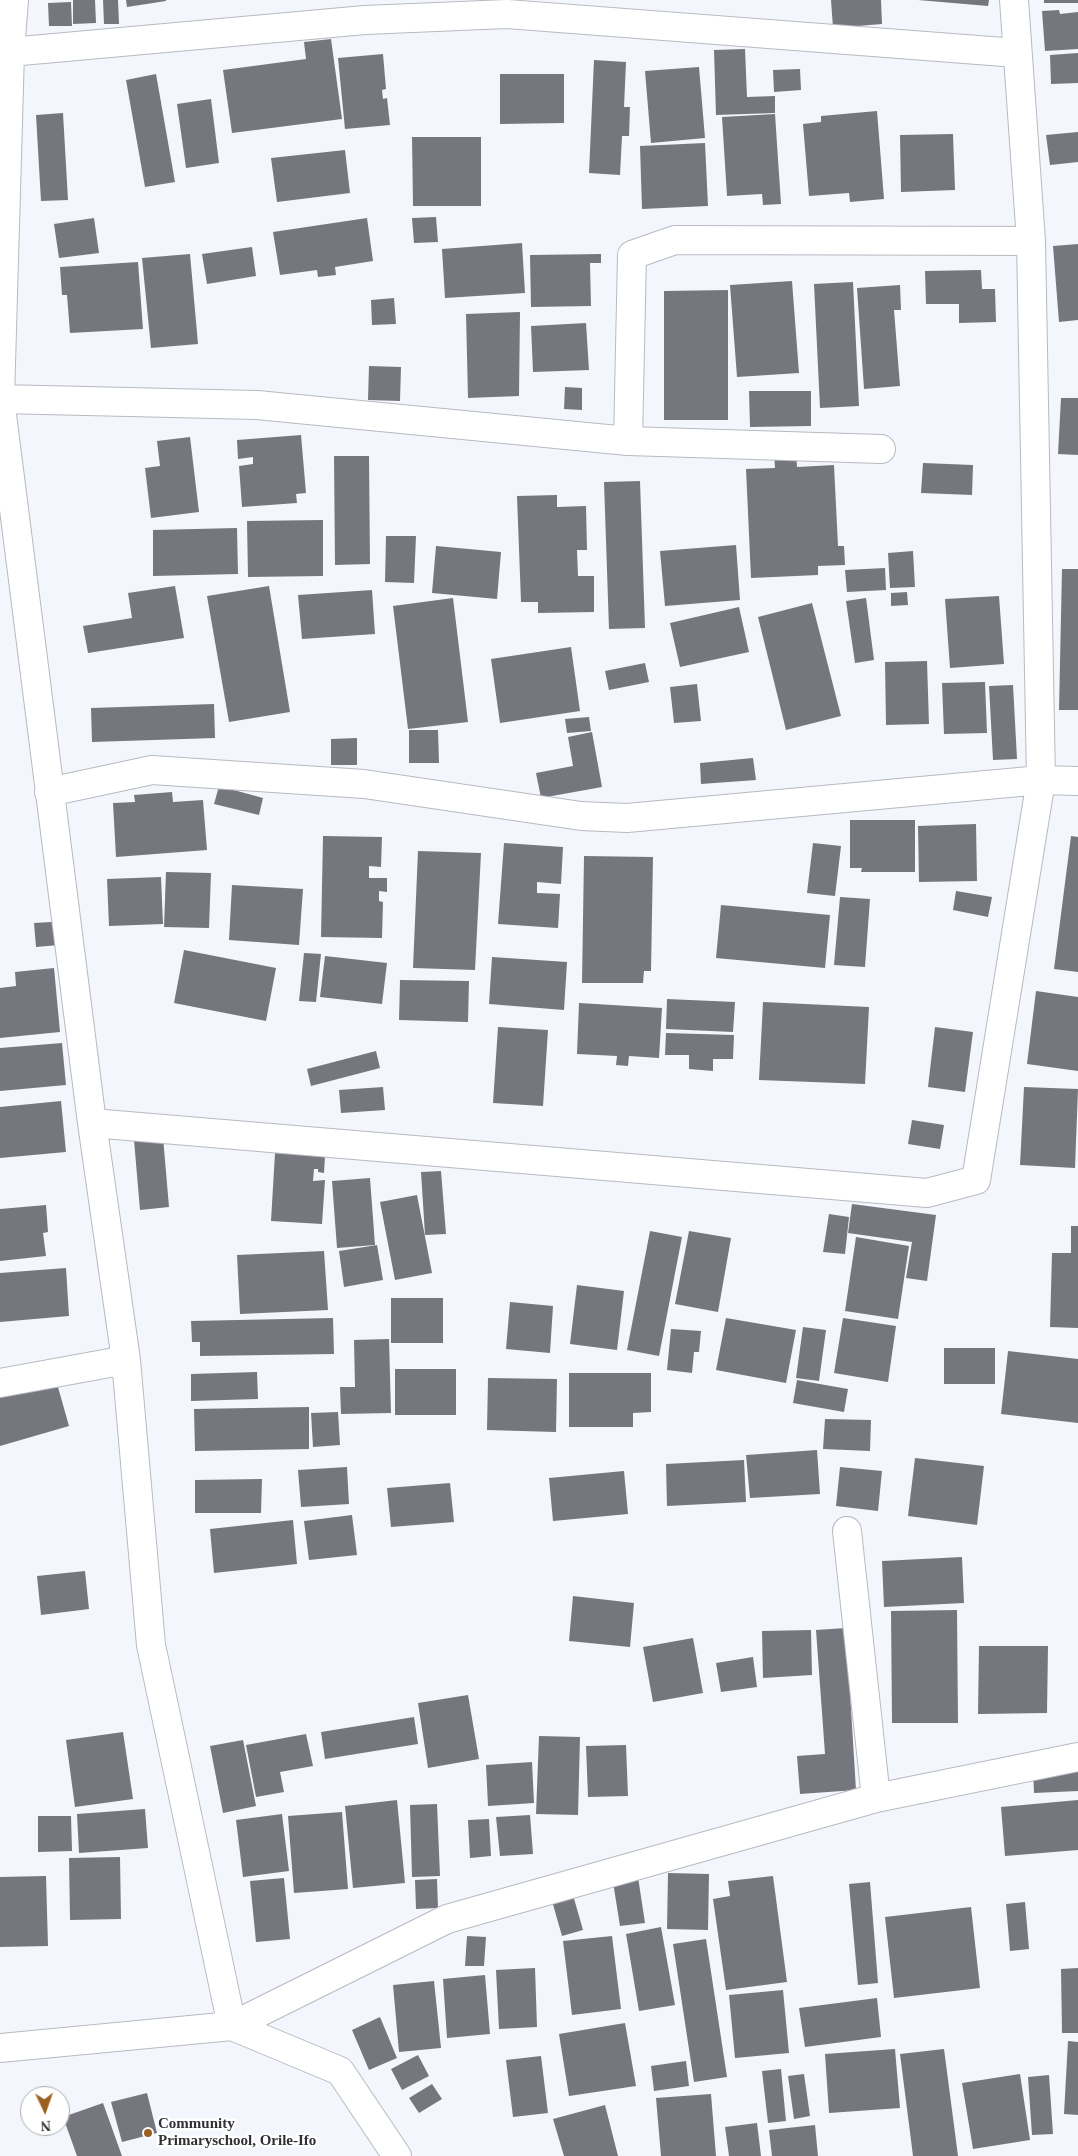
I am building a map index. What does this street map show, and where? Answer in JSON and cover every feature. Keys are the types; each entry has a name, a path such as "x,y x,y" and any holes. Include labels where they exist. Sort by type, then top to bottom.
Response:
{"street":[{"path":"14,0 4,200 0,399 92,1123 126,1360 151,1645 232,2026"},
{"path":"92,1123 927,1193 976,1180 1040,780 1031,241 1014,0"},
{"path":"10,52 507,7 1017,53"},
{"path":"628,441 632,256 674,240 1031,241"},
{"path":"0,399 257,405 628,441 881,449"},
{"path":"49,792 152,770 364,784 580,816 627,818 1040,780 1078,781"},
{"path":"0,1383 126,1360"},
{"path":"847,1531 876,1798"},
{"path":"0,2048 232,2026 447,1919 876,1798 1078,1757"},
{"path":"232,2026 340,2071 397,2156"}],"building":[{"path":"73,0 95,0 96,23 73,24"},
{"path":"103,0 118,0 119,24 104,24"},
{"path":"126,0 166,0 166,1 127,7"},
{"path":"831,0 881,0 882,24 833,28"},
{"path":"918,0 989,0 988,6"},
{"path":"1044,0 1078,0 1078,3 1044,3"},
{"path":"71,2 72,26 49,26 48,3"},
{"path":"1059,10 1060,14 1078,12 1078,49 1045,51 1042,11"},
{"path":"331,39 342,119 232,133 223,70 306,59 304,42"},
{"path":"745,49 747,97 775,96 775,113 716,115 714,50"},
{"path":"1078,53 1078,83 1051,84 1050,55"},
{"path":"383,54 386,89 382,90 383,99 387,98 390,125 345,129 338,58"},
{"path":"594,60 626,62 624,107 630,107 629,136 622,136 620,175 589,173"},
{"path":"699,67 705,138 651,143 645,71"},
{"path":"800,69 801,90 774,92 773,70"},
{"path":"156,74 175,182 145,187 126,80"},
{"path":"500,74 564,74 564,123 500,124"},
{"path":"211,99 219,163 186,168 177,104"},
{"path":"877,111 884,199 850,202 849,193 809,196 803,124 821,122 821,116"},
{"path":"63,113 68,200 41,201 36,115"},
{"path":"775,114 781,204 763,205 762,194 727,196 722,117"},
{"path":"1078,132 1078,162 1050,165 1046,135"},
{"path":"953,134 955,190 901,192 900,135"},
{"path":"412,137 481,137 481,206 413,206"},
{"path":"705,143 708,206 642,209 640,146"},
{"path":"345,150 350,193 277,202 271,158"},
{"path":"436,217 438,242 414,243 412,218"},
{"path":"94,218 99,253 59,258 54,224"},
{"path":"367,218 373,261 335,267 336,275 318,277 317,270 280,275 273,232"},
{"path":"522,243 525,293 445,298 442,249"},
{"path":"1078,244 1078,320 1059,322 1053,246"},
{"path":"252,247 256,276 207,284 202,254"},
{"path":"190,254 198,344 151,348 142,258"},
{"path":"601,254 601,263 590,263 591,306 531,307 530,255"},
{"path":"138,262 143,329 70,333 67,295 62,295 60,267"},
{"path":"981,270 982,289 995,289 996,322 959,323 959,304 926,304 925,271"},
{"path":"792,281 799,373 737,377 730,285"},
{"path":"853,282 859,406 820,408 814,284"},
{"path":"900,285 901,310 894,310 900,386 864,389 857,288"},
{"path":"728,290 728,420 664,420 664,291"},
{"path":"394,298 396,324 372,325 371,300"},
{"path":"520,312 519,396 468,398 466,314"},
{"path":"586,323 589,370 533,372 531,326"},
{"path":"369,366 401,367 400,401 368,400"},
{"path":"565,387 582,388 582,410 564,409"},
{"path":"749,391 811,391 811,426 750,427"},
{"path":"1061,398 1078,398 1078,455 1058,454"},
{"path":"301,435 306,493 296,494 297,503 242,507 239,466 253,464 253,457 238,459 237,440"},
{"path":"190,437 199,512 151,518 145,468 160,466 157,441"},
{"path":"796,451 797,467 834,465 838,546 844,546 845,565 818,566 818,575 751,578 746,469 775,468 774,452"},
{"path":"334,456 369,456 370,564 335,565"},
{"path":"923,463 973,465 972,495 921,493"},
{"path":"640,481 645,628 609,629 604,482"},
{"path":"557,495 557,507 586,506 587,550 577,550 578,576 594,576 594,612 538,613 538,602 521,602 517,496"},
{"path":"323,520 323,576 248,577 247,521"},
{"path":"237,528 238,574 153,576 153,530"},
{"path":"386,536 416,536 414,583 385,582"},
{"path":"736,545 740,600 665,606 660,551"},
{"path":"436,546 501,552 497,599 432,593"},
{"path":"913,551 915,587 890,588 888,553"},
{"path":"885,568 886,590 847,592 845,570"},
{"path":"1062,569 1078,569 1078,710 1059,710"},
{"path":"175,586 184,638 88,653 83,626 132,618 128,593"},
{"path":"269,586 290,712 229,722 207,596"},
{"path":"372,590 375,634 302,639 298,595"},
{"path":"907,592 908,605 891,606 891,593"},
{"path":"999,596 1004,664 950,668 945,599"},
{"path":"453,598 468,722 408,729 393,606"},
{"path":"866,598 874,660 855,663 846,601"},
{"path":"812,603 841,716 786,730 758,617"},
{"path":"739,607 749,652 680,667 670,623"},
{"path":"571,647 580,711 500,723 491,659"},
{"path":"927,661 929,724 886,725 885,662"},
{"path":"645,663 649,682 609,690 605,671"},
{"path":"985,682 987,733 944,734 942,683"},
{"path":"697,684 701,721 674,723 670,687"},
{"path":"1013,685 1017,759 993,760 989,686"},
{"path":"214,704 215,738 92,742 91,708"},
{"path":"589,717 591,731 567,733 565,719"},
{"path":"409,730 438,730 439,763 409,763"},
{"path":"592,732 602,787 541,798 536,773 573,766 568,737"},
{"path":"357,738 357,765 331,765 331,739"},
{"path":"753,758 756,780 701,784 700,763"},
{"path":"219,786 263,798 259,815 214,804"},
{"path":"172,792 173,802 203,800 207,850 116,857 113,803 135,802 134,795"},
{"path":"850,820 915,820 915,872 861,872 862,868 850,868"},
{"path":"976,824 977,881 919,882 918,826"},
{"path":"323,836 382,837 381,867 369,866 369,878 387,878 387,892 379,891 379,901 383,902 382,938 321,937"},
{"path":"1071,836 1078,837 1078,972 1054,969"},
{"path":"504,843 563,847 561,884 537,882 537,893 560,894 558,928 498,924"},
{"path":"813,843 841,846 835,896 807,893"},
{"path":"418,851 481,853 475,970 413,968"},
{"path":"584,856 653,857 651,971 644,971 643,983 582,983"},
{"path":"166,872 211,873 209,928 164,927"},
{"path":"161,877 163,924 109,926 107,879"},
{"path":"232,885 303,889 299,945 229,940"},
{"path":"956,891 992,897 988,917 953,910"},
{"path":"840,897 870,899 865,967 834,965"},
{"path":"721,905 830,915 825,968 716,958"},
{"path":"68,921 70,944 36,947 34,923"},
{"path":"184,950 276,968 266,1021 174,1003"},
{"path":"304,953 321,954 316,1002 299,1001"},
{"path":"325,956 387,963 382,1004 320,997"},
{"path":"492,957 567,962 564,1010 489,1004"},
{"path":"54,968 60,1032 0,1038 0,988 16,986 15,972"},
{"path":"400,980 469,981 468,1022 399,1020"},
{"path":"1036,991 1078,997 1078,1071 1027,1064"},
{"path":"667,999 735,1002 733,1032 666,1029"},
{"path":"763,1002 869,1007 865,1084 759,1080"},
{"path":"579,1003 662,1008 659,1058 629,1056 628,1066 616,1065 617,1056 577,1054"},
{"path":"498,1027 548,1030 543,1106 493,1103"},
{"path":"935,1027 973,1032 965,1092 928,1087"},
{"path":"666,1033 734,1035 733,1059 713,1059 713,1071 689,1069 689,1055 665,1055"},
{"path":"62,1043 66,1085 0,1091 0,1048"},
{"path":"376,1051 380,1068 311,1086 307,1069"},
{"path":"383,1087 385,1110 341,1113 339,1090"},
{"path":"1024,1087 1078,1089 1075,1168 1020,1165"},
{"path":"61,1101 66,1152 0,1158 0,1107"},
{"path":"912,1120 944,1125 940,1149 908,1144"},
{"path":"163,1137 169,1207 140,1210 134,1140"},
{"path":"275,1153 325,1156 324,1173 314,1169 313,1181 325,1180 322,1224 271,1221"},
{"path":"441,1171 446,1234 425,1235 421,1172"},
{"path":"370,1178 375,1245 337,1248 332,1181"},
{"path":"417,1195 432,1273 395,1280 380,1202"},
{"path":"852,1204 936,1215 927,1281 906,1278 912,1242 848,1233"},
{"path":"46,1205 48,1232 43,1233 46,1256 0,1261 0,1209"},
{"path":"829,1214 849,1217 845,1254 823,1252"},
{"path":"1071,1226 1078,1226 1078,1328 1050,1327 1052,1253 1071,1253"},
{"path":"650,1231 682,1237 659,1356 627,1350"},
{"path":"689,1231 731,1238 718,1312 675,1304"},
{"path":"856,1237 909,1246 898,1319 845,1311"},
{"path":"377,1245 383,1280 344,1287 339,1251"},
{"path":"324,1251 328,1310 240,1314 237,1255"},
{"path":"66,1268 69,1316 0,1322 0,1273"},
{"path":"577,1285 624,1291 617,1350 570,1344"},
{"path":"391,1298 443,1298 443,1343 391,1343"},
{"path":"510,1302 553,1306 550,1353 506,1349"},
{"path":"333,1318 334,1354 200,1356 200,1342 192,1342 191,1321"},
{"path":"726,1318 796,1330 786,1383 716,1370"},
{"path":"843,1318 896,1326 888,1382 834,1373"},
{"path":"803,1327 826,1330 819,1381 796,1378"},
{"path":"671,1329 701,1331 699,1352 694,1352 692,1373 667,1370"},
{"path":"389,1339 391,1413 341,1414 340,1387 355,1387 354,1340"},
{"path":"944,1348 995,1348 995,1384 944,1384"},
{"path":"1008,1351 1078,1359 1078,1423 1001,1414"},
{"path":"395,1369 456,1369 456,1415 395,1415"},
{"path":"257,1372 258,1399 191,1401 191,1374"},
{"path":"54,1373 69,1426 0,1446 0,1388"},
{"path":"569,1373 651,1373 651,1412 633,1413 633,1427 569,1427"},
{"path":"488,1378 557,1379 556,1432 487,1430"},
{"path":"797,1380 848,1389 844,1412 793,1403"},
{"path":"309,1407 309,1449 195,1451 194,1409"},
{"path":"338,1412 340,1445 313,1447 311,1413"},
{"path":"825,1419 871,1420 870,1451 823,1449"},
{"path":"817,1450 820,1494 750,1498 746,1455"},
{"path":"915,1458 984,1466 977,1525 908,1516"},
{"path":"744,1460 746,1502 667,1506 666,1464"},
{"path":"347,1467 349,1504 301,1507 298,1470"},
{"path":"840,1467 882,1471 878,1511 836,1506"},
{"path":"624,1471 628,1514 553,1521 549,1478"},
{"path":"262,1479 261,1513 195,1513 195,1480"},
{"path":"450,1483 454,1522 391,1527 387,1488"},
{"path":"352,1515 357,1555 309,1560 304,1521"},
{"path":"293,1520 297,1564 214,1573 210,1529"},
{"path":"962,1557 964,1603 884,1607 882,1561"},
{"path":"85,1571 89,1609 41,1615 37,1576"},
{"path":"573,1596 634,1603 630,1647 569,1641"},
{"path":"957,1610 958,1723 892,1723 891,1611"},
{"path":"846,1628 856,1790 800,1794 797,1756 825,1754 816,1630"},
{"path":"811,1630 812,1675 763,1678 762,1631"},
{"path":"693,1638 703,1693 653,1702 643,1647"},
{"path":"979,1646 1048,1646 1047,1713 978,1714"},
{"path":"753,1657 757,1687 721,1692 716,1663"},
{"path":"468,1695 479,1759 428,1768 418,1703"},
{"path":"414,1717 418,1744 325,1759 321,1732"},
{"path":"123,1732 133,1799 75,1807 66,1740"},
{"path":"306,1734 313,1766 280,1772 284,1792 256,1797 246,1745"},
{"path":"539,1736 580,1737 578,1815 536,1814"},
{"path":"243,1740 256,1806 223,1813 210,1746"},
{"path":"626,1745 628,1796 588,1797 586,1746"},
{"path":"532,1762 534,1803 488,1806 486,1765"},
{"path":"1078,1767 1078,1791 1034,1793 1033,1769"},
{"path":"397,1800 405,1883 353,1888 345,1806"},
{"path":"1078,1800 1078,1850 1005,1856 1001,1807"},
{"path":"437,1804 440,1876 412,1877 410,1805"},
{"path":"145,1809 148,1848 79,1853 77,1814"},
{"path":"342,1812 348,1889 294,1893 288,1816"},
{"path":"282,1814 289,1871 243,1877 236,1820"},
{"path":"530,1815 533,1854 500,1856 496,1817"},
{"path":"38,1816 71,1816 72,1851 38,1852"},
{"path":"489,1819 491,1856 470,1858 468,1820"},
{"path":"120,1857 121,1919 70,1920 69,1858"},
{"path":"668,1873 709,1874 708,1930 667,1929"},
{"path":"46,1876 48,1946 0,1947 0,1877"},
{"path":"773,1876 787,1982 726,1990 713,1899 730,1896 728,1881"},
{"path":"638,1877 645,1923 620,1926 613,1882"},
{"path":"284,1878 290,1939 256,1942 250,1881"},
{"path":"437,1879 438,1908 416,1909 415,1880"},
{"path":"870,1882 878,1983 858,1985 849,1884"},
{"path":"573,1895 583,1930 562,1936 552,1901"},
{"path":"1025,1902 1029,1949 1010,1951 1006,1904"},
{"path":"971,1907 980,1988 894,1998 885,1917"},
{"path":"661,1927 675,2005 639,2011 626,1934"},
{"path":"467,1936 486,1937 484,1966 465,1966"},
{"path":"612,1936 621,2009 572,2015 563,1941"},
{"path":"706,1939 727,2077 694,2082 673,1944"},
{"path":"535,1968 537,2027 499,2029 496,1970"},
{"path":"1078,1968 1078,2033 1062,2033 1061,1969"},
{"path":"485,1975 490,2034 447,2038 443,1979"},
{"path":"434,1981 441,2048 399,2052 393,1985"},
{"path":"783,1990 789,2053 735,2058 729,1995"},
{"path":"877,1998 881,2037 805,2047 799,2008"},
{"path":"380,2017 397,2058 369,2070 352,2030"},
{"path":"625,2023 636,2086 569,2096 559,2034"},
{"path":"1068,2041 1078,2042 1078,2115 1064,2114"},
{"path":"895,2049 900,2108 829,2113 825,2054"},
{"path":"944,2049 958,2156 913,2156 900,2054"},
{"path":"418,2055 429,2076 402,2090 391,2069"},
{"path":"541,2056 548,2113 513,2117 506,2060"},
{"path":"686,2061 689,2086 654,2091 651,2066"},
{"path":"781,2069 786,2121 768,2123 762,2071"},
{"path":"804,2074 810,2116 794,2119 788,2076"},
{"path":"1020,2074 1030,2140 973,2149 962,2083"},
{"path":"1049,2075 1053,2134 1032,2135 1028,2077"},
{"path":"432,2084 442,2099 419,2113 409,2098"},
{"path":"147,2093 157,2133 122,2142 111,2102"},
{"path":"711,2094 716,2156 661,2156 656,2098"},
{"path":"103,2103 122,2156 77,2156 70,2136 70,2115"},
{"path":"605,2105 618,2156 564,2156 553,2119"},
{"path":"757,2123 761,2156 729,2156 725,2127"},
{"path":"815,2125 818,2156 772,2156 769,2130"}],"place":[{"name":"Community Primaryschool, Orile-Ifo","path":"148,2133"}]}
